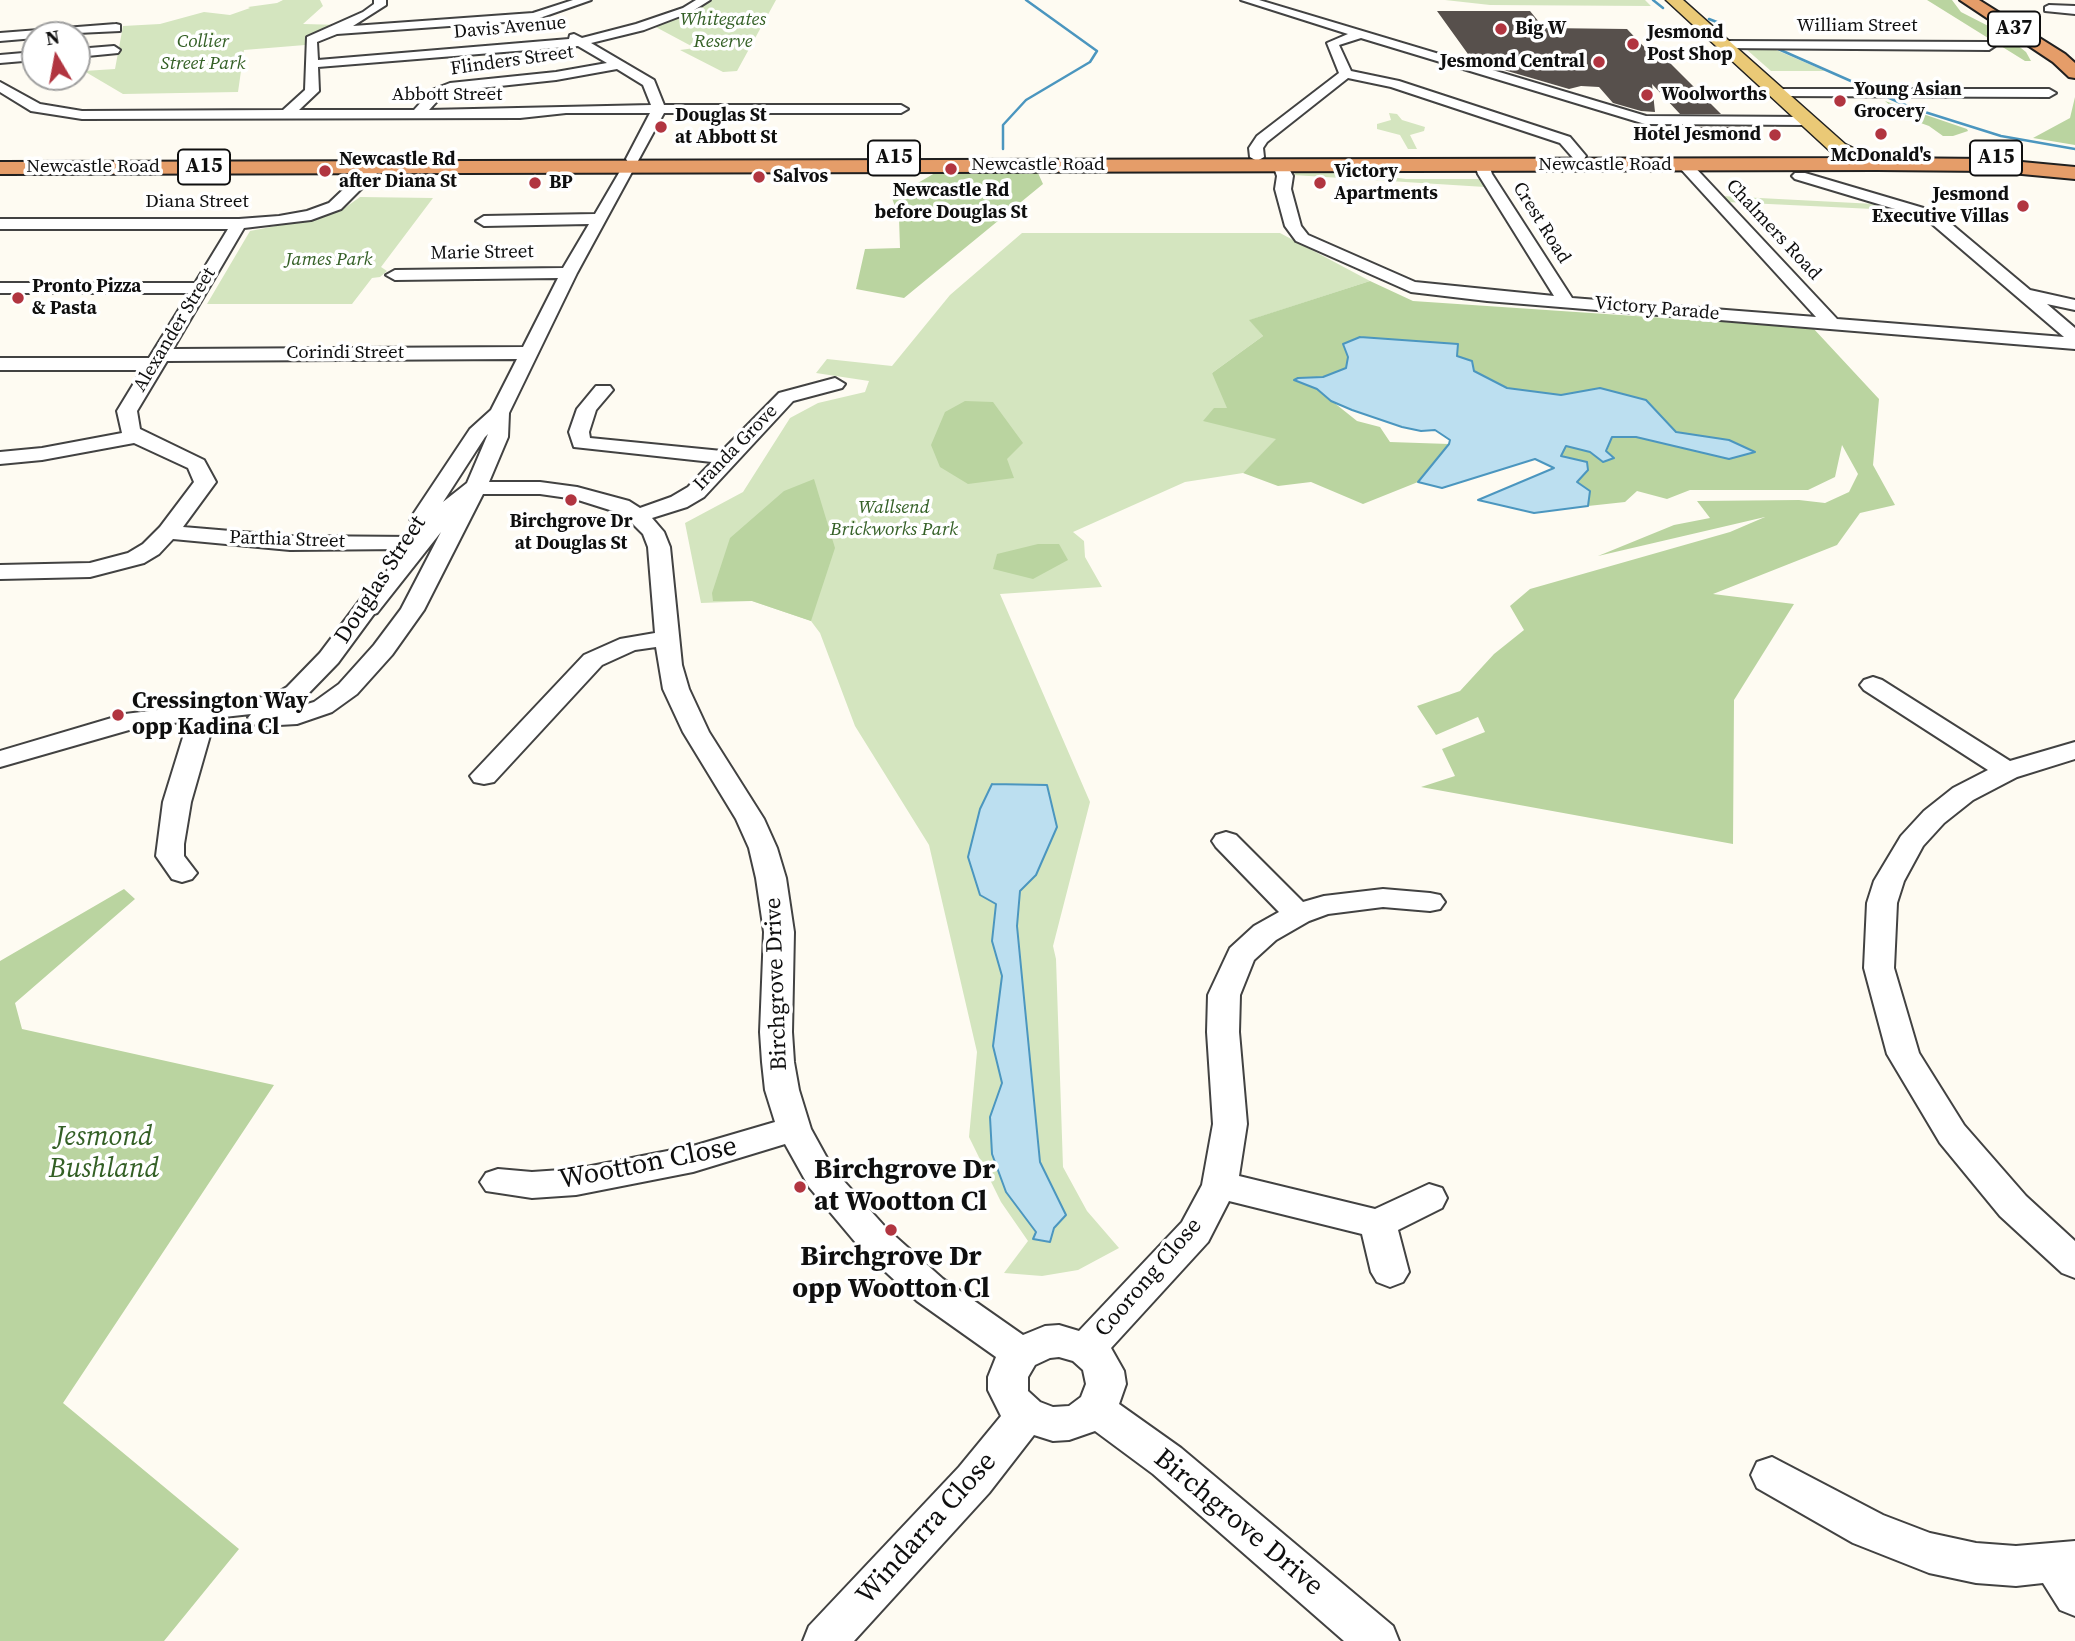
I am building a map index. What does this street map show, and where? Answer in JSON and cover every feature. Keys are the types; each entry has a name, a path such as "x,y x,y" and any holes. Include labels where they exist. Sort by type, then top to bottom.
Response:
{"highway":[{"name":"A37","path":"1968,0 2067,54"},
{"name":"A37","path":"1990,0 2067,54 2075,73"},
{"path":"1916,154 1985,153 2075,158"},
{"name":"Newcastle Road","path":"1269,161 1482,165 1684,164 1855,159 1916,154 2075,165"},
{"name":"Newcastle Road","path":"0,160 632,163 1269,161 1579,156 1855,159 1990,165 2075,173"},
{"name":"Newcastle Road","path":"0,167 375,167 632,163"}],"main road":[{"path":"1674,0 1839,150 1855,159"},
{"path":"1778,93 1789,97 1849,149 1855,159"}],"street":[{"path":"287,114 312,91 311,40 368,14 380,5 380,0"},
{"path":"508,0 646,79 659,109"},
{"path":"335,31 545,23 584,0"},
{"name":"Davis Avenue","path":"313,64 580,42 659,21 704,0"},
{"path":"1247,0 1645,120 1807,121"},
{"path":"2049,9 2075,10"},
{"path":"0,37 116,28"},
{"path":"1346,74 1333,43 1361,34"},
{"name":"William Street","path":"1724,45 1989,46"},
{"path":"91,52 114,50"},
{"path":"0,59 21,57"},
{"name":"Flinders Street","path":"418,114 437,93 450,87 556,76 621,65"},
{"path":"1269,161 1270,133 1346,74 1394,84 1565,139 1579,156"},
{"path":"1329,86 1357,82 1394,84"},
{"name":"Abbott Street","path":"0,86 36,108 65,114 520,114 566,109 901,108"},
{"path":"1778,93 2049,93"},
{"name":"Douglas Street","path":"204,713 269,706 282,702 330,658 369,608 407,542 472,441 499,413 569,274 632,163 659,109"},
{"name":"Victory Parade","path":"1269,161 1283,189 1293,226 1301,238 1392,280 1433,291 2075,343"},
{"name":"Chalmers Road","path":"1684,164 1832,324"},
{"name":"Crest Road","path":"1482,165 1485,174 1566,302"},
{"name":"Diana Street","path":"0,224 239,224 279,221 311,215 335,206 375,167"},
{"path":"1800,176 1931,215 2075,337"},
{"path":"484,221 601,219"},
{"name":"Alexander Street","path":"136,437 130,431 127,411 239,224"},
{"name":"Marie Street","path":"395,275 569,274"},
{"path":"0,288 200,288"},
{"path":"2026,294 2075,305"},
{"name":"Corindi Street","path":"0,365 157,359 530,353"},
{"name":"Iranda Grove","path":"638,516 680,502 696,492 786,397 835,384"},
{"path":"603,390 587,409 579,432 581,443 729,458"},
{"name":"Douglas Street","path":"204,713 238,718 291,717 319,709 348,689 383,650 412,610 498,437 499,413"},
{"path":"0,458 42,454 136,437 197,464 205,482 168,532 151,549 136,558 115,565 69,571 0,572"},
{"path":"471,492 464,481 474,456 472,441"},
{"path":"369,608 456,500 471,492 588,496 621,506 638,516"},
{"name":"Birchgrove Drive","path":"638,516 653,532 659,547 670,664 681,700 696,732 750,820 763,848 771,878 779,932 776,1032 778,1062 782,1090 794,1129 821,1178 874,1239 930,1290 1021,1354"},
{"name":"Parthia Street","path":"168,532 290,543 407,542"},
{"path":"484,776 593,660 629,644 668,638"},
{"path":"1873,685 2007,771"},
{"path":"0,759 135,720 204,713 177,802 170,844 170,856 182,873"},
{"path":"2075,750 2007,771 1963,794 1934,817 1899,860 1882,903 1879,968 1903,1054 1952,1135 2013,1206 2075,1264"},
{"path":"1226,841 1298,914"},
{"name":"Coorong Close","path":"1086,1349 1195,1232 1220,1185 1230,1124 1223,1032 1224,995 1241,955 1265,933 1298,914 1324,905 1383,898 1430,902"},
{"name":"Wootton Close","path":"498,1182 533,1185 576,1182 729,1150 794,1129"},
{"path":"1220,1185 1378,1224 1429,1198"},
{"path":"1378,1224 1390,1272"},
{"path":"1045,1342 1066,1342 1086,1349 1097,1359 1104,1371 1106,1384 1103,1397 1095,1409 1083,1418 1069,1423 1053,1424 1026,1415 1014,1403 1008,1391 1012,1364 1021,1354 1045,1342"},
{"name":"Birchgrove Drive","path":"1095,1409 1167,1461 1377,1641"},
{"name":"Windarra Close","path":"825,1641 974,1480 1026,1415"},
{"path":"1772,1475 1868,1529 1930,1553 1976,1563 2069,1574"}],"green space":[{"name":"Collier Street Park","path":"283,0 320,0 323,6 303,24 342,25 305,39 305,45 244,50 238,92 123,94 91,75 91,71 115,69 123,26 160,24 204,12 230,15 250,8 248,7"},
{"name":"Whitegates Reserve","path":"709,0 776,0 737,71 723,72 680,50 695,48 652,25"},
{"path":"1445,0 1645,0 1651,6 1490,5"},
{"path":"1927,0 1952,0 1961,12 2002,33 2026,52 2031,61 2025,61"},
{"path":"1746,49 1774,49 1825,71 1771,71"},
{"path":"2075,97 2075,145 2033,138 2070,118"},
{"path":"1885,101 1968,131 1943,136 1929,126 1904,117"},
{"path":"1389,113 1425,127 1424,131 1410,135 1417,149 1408,149 1400,135 1377,129 1377,124 1391,120"},
{"path":"1379,170 1382,176 1406,179 1480,179 1485,187 1293,175 1298,171"},
{"path":"935,173 1038,173 1043,184 904,298 856,289 865,249 900,248 899,218 892,198"},
{"path":"1721,196 1875,204 1894,210 1727,202"},
{"name":"James Park","path":"360,197 433,198 381,267 387,271 380,277 372,278 352,304 207,304 250,231 312,219 346,207"},
{"name":"Wallsend Brickworks Park","path":"1022,233 1280,233 1370,281 1250,320 1263,336 1212,373 1277,439 1243,473 1185,482 1073,532 1084,541 1085,557 1102,587 1000,594 1090,802 1053,946 1056,959 1063,1167 1087,1211 1119,1248 1078,1270 1042,1276 1004,1273 1028,1241 1001,1202 969,1137 977,1052 929,845 855,726 820,633 811,621 752,601 701,603 685,523 743,492 790,418 818,403 865,392 869,381 816,373 827,359 892,366 950,295"},
{"path":"1370,281 1413,301 1813,328 1879,399 1873,465 1895,505 1860,513 1837,545 1713,594 1794,604 1734,700 1733,844 1421,787 1455,776 1442,749 1485,732 1478,717 1436,735 1417,706 1460,691 1494,654 1524,630 1510,606 1530,589 1730,532 1765,517 1598,556 1674,525 1710,518 1697,501 1799,500 1825,503 1849,492 1858,474 1842,445 1835,477 1808,490 1690,490 1667,499 1637,491 1625,502 1588,506 1590,491 1577,482 1561,456 1566,446 1590,452 1603,462 1612,437 1636,437 1729,459 1729,440 1676,432 1646,400 1600,388 1561,395 1507,388 1474,371 1472,361 1456,356 1458,344 1359,337 1343,344 1348,357 1346,368 1323,377 1298,378 1317,389 1357,421 1380,427 1390,442 1449,444 1418,482 1363,504 1311,482 1278,486 1243,473 1276,439 1203,421 1214,408 1227,408 1212,373 1263,336 1249,320"},
{"path":"965,401 993,402 1023,443 1007,459 1014,478 968,484 940,467 931,445 945,412"},
{"path":"814,479 835,548 811,621 752,601 713,601 712,593 730,538 784,491"},
{"path":"1038,544 1059,544 1068,560 1033,579 993,569 997,554"},
{"name":"Jesmond Bushland","path":"124,889 135,899 15,1003 22,1029 274,1085 63,1403 239,1549 164,1641 0,1641 0,961"}],"water":[{"path":"1360,337 1458,344 1457,356 1472,361 1474,371 1507,388 1561,395 1600,388 1646,400 1676,432 1729,440 1755,452 1729,459 1636,437 1612,437 1606,451 1614,458 1603,462 1590,452 1566,446 1561,456 1587,462 1588,470 1577,482 1590,491 1588,506 1534,513 1478,500 1554,468 1535,459 1442,488 1418,482 1450,440 1435,430 1421,431 1402,427 1352,410 1331,401 1317,389 1294,380 1323,377 1346,368 1348,357 1343,344"},
{"path":"992,784 1047,785 1057,827 1036,875 1020,891 1017,926 1040,1162 1066,1215 1054,1228 1050,1242 1033,1239 1036,1232 1006,1192 992,1154 990,1117 1002,1083 993,1046 1002,976 992,941 996,904 980,895 968,857 980,809"}],"building":[{"name":"Jesmond Central","path":"1437,11 1530,11 1544,28 1627,29 1648,51 1655,50 1666,59 1721,114 1680,114 1652,84 1655,112 1641,111 1613,103 1599,87 1581,86 1569,89 1473,61"},
{"path":"1693,127 1734,127 1741,134 1712,134"}],"waterway":[{"path":"1003,149 1003,125 1026,100 1090,62 1097,51 1026,0"},
{"path":"1653,0 1663,8"},
{"path":"1709,19 1722,24"},
{"path":"1776,48 1869,89"},
{"path":"1887,97 1912,108 2001,136 2075,149"}],"place":[{"name":"Big W","path":"1501,29"},
{"name":"Jesmond Post Shop","path":"1633,44"},
{"name":"Jesmond Central","path":"1599,62"},
{"name":"Woolworths","path":"1647,95"},
{"name":"Young Asian Grocery","path":"1840,101"},
{"name":"Douglas St at Abbott St","path":"661,127"},
{"name":"McDonald's","path":"1881,134"},
{"name":"Hotel Jesmond","path":"1775,135"},
{"name":"Newcastle Rd before Douglas St","path":"951,169"},
{"name":"Newcastle Rd after Diana St","path":"325,171"},
{"name":"Salvos","path":"759,177"},
{"name":"BP","path":"535,183"},
{"name":"Victory Apartments","path":"1320,183"},
{"name":"Jesmond Executive Villas","path":"2023,206"},
{"name":"Pronto Pizza & Pasta","path":"18,298"},
{"name":"Birchgrove Dr at Douglas St","path":"571,500"},
{"name":"Cressington Way opp Kadina Cl","path":"118,715"},
{"name":"Birchgrove Dr at Wootton Cl","path":"800,1187"},
{"name":"Birchgrove Dr opp Wootton Cl","path":"891,1230"}]}
